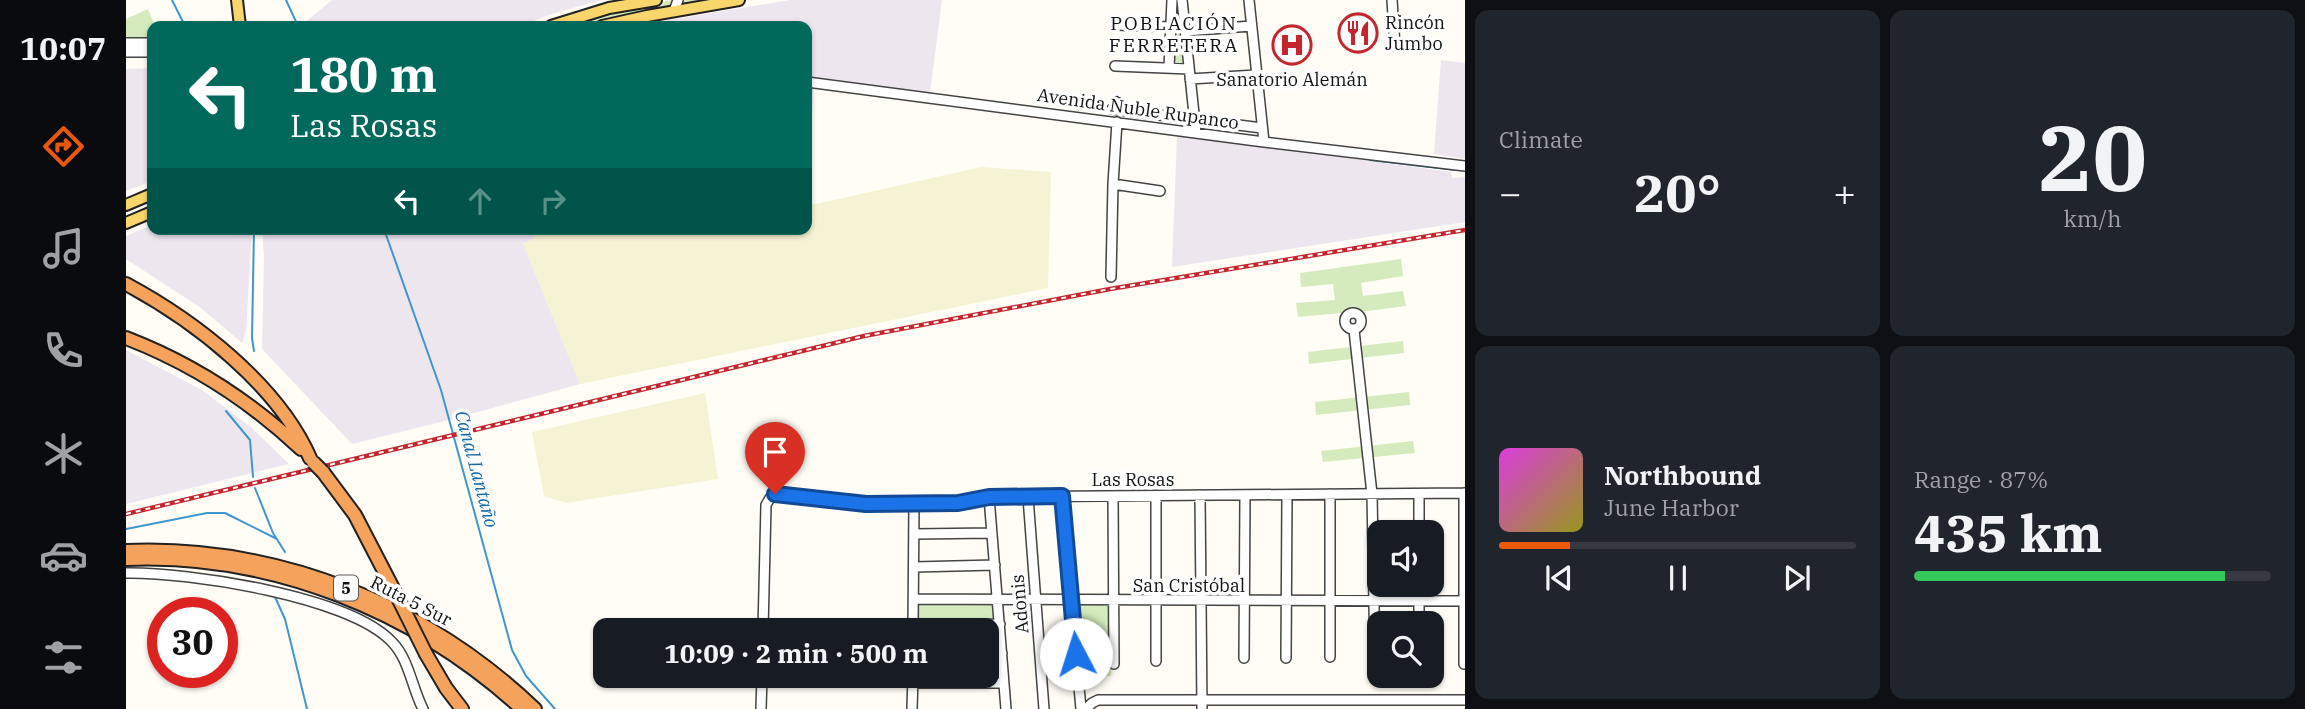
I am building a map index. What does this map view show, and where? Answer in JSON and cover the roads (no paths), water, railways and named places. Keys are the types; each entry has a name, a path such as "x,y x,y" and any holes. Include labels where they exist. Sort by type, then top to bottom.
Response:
{"highway":[{"path":"126,284 189,324 247,373 284,415 311,460"},
{"path":"126,338 178,361 226,390 281,431 323,472 355,515 426,654 462,709"},
{"name":"Ruta 5 Sur","path":"126,551 177,551 243,559 290,569 351,590 402,613 451,641 535,709"},
{"name":"Ruta 5 Sur","path":"126,559 186,561 246,568 340,595 377,610 431,640 486,679 522,709"}],"main road":[{"path":"237,0 239,21"},
{"path":"567,21 609,8 656,0"},
{"path":"620,21 676,5 739,0"},
{"path":"126,205 147,196"},
{"path":"126,223 147,214"}],"street":[{"path":"609,8 627,0"},
{"path":"1169,68 1172,0"},
{"path":"1182,0 1196,133"},
{"path":"1249,0 1264,142"},
{"path":"1392,0 1395,46"},
{"path":"1116,26 1171,27"},
{"path":"1185,31 1251,26"},
{"path":"126,43 147,43"},
{"path":"126,52 147,52"},
{"path":"1115,66 1189,69"},
{"path":"1190,79 1256,75"},
{"name":"Avenida Ñuble Rupanco","path":"812,83 1465,166"},
{"name":"Avenida Ñuble Rupanco","path":"1112,109 1262,128"},
{"path":"1111,277 1117,122"},
{"path":"1113,184 1160,191"},
{"path":"1354,330 1373,494 1375,611"},
{"path":"1464,664 1465,493"},
{"name":"Las Rosas","path":"763,618 766,505 775,494 866,504 970,502 989,497 1465,493"},
{"path":"1330,494 1330,657"},
{"path":"1419,494 1419,520"},
{"path":"1200,495 1202,705"},
{"path":"1244,658 1245,495"},
{"path":"1286,658 1287,495"},
{"path":"1062,496 1081,709"},
{"path":"1113,496 1114,664"},
{"path":"1156,496 1156,661"},
{"path":"989,497 1006,709"},
{"name":"Adonis","path":"1028,497 1044,709"},
{"path":"913,618 914,503"},
{"path":"914,534 992,533"},
{"path":"914,568 995,565"},
{"path":"126,573 180,575 241,585 306,601 357,620 385,635 398,648 424,709"},
{"path":"1419,597 1419,611"},
{"name":"San Cristóbal","path":"914,599 1464,601"},
{"path":"999,683 1004,683"},
{"path":"761,709 762,688"},
{"path":"912,709 913,688"},
{"path":"1086,709 1098,700 1148,705 1445,705 1465,700"}],"waterway":[{"path":"172,0 182,21"},
{"name":"Canal Lantaño","path":"286,0 296,21"},
{"path":"1370,160 1456,170"},
{"path":"254,235 254,351"},
{"name":"Canal Lantaño","path":"386,235 441,390 512,650 526,676 555,709"},
{"path":"226,411 250,440 253,477"},
{"path":"255,488 273,533 285,552"},
{"path":"126,529 207,513 225,513 277,539"},
{"path":"275,597 285,619 307,709"}],"railway":[{"path":"126,514 864,336 1110,289 1465,230"}],"place":[{"name":"Rincón Jumbo","path":"1358,33"},
{"name":"Sanatorio Alemán","path":"1292,45"}],"district":[{"name":"POBLACIÓN FERRETERA","path":"1174,34"}]}
